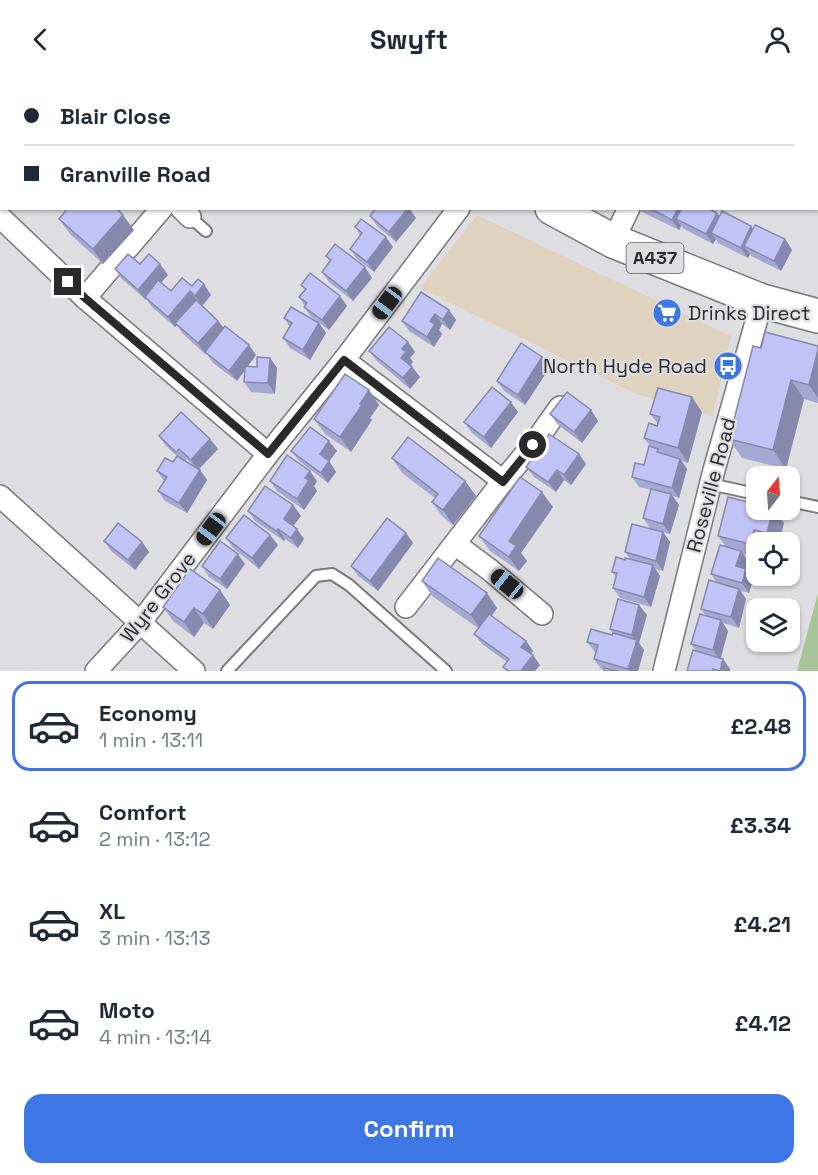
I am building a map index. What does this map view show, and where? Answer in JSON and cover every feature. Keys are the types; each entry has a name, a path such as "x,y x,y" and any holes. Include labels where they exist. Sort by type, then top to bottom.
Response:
{"main road":[{"name":"A437","path":"556,210 613,241 762,301 818,316"}],"street":[{"path":"85,298 160,210"},
{"name":"Wyre Grove","path":"96,671 140,623 457,210"},
{"path":"613,241 628,210"},
{"path":"0,217 85,298 268,454"},
{"name":"Roseville Road","path":"664,671 710,484 762,301"},
{"path":"344,360 503,482"},
{"path":"406,607 560,407"},
{"path":"0,496 194,671"},
{"path":"455,544 542,614"}],"lane":[{"path":"186,213 206,231"},
{"path":"710,484 746,492"},
{"path":"800,503 818,507"},
{"path":"227,671 316,576 332,574 349,585 446,671"}],"shaded area":[{"path":"477,215 731,336 713,416 636,394 420,288"}],"green space":[{"path":"818,593 818,671 797,671"}],"building":[{"path":"66,210 118,210 123,215 93,249 59,219"},
{"path":"374,210 406,210 389,232 370,216"},
{"path":"653,210 677,210 672,220"},
{"path":"681,210 712,210 717,213 706,234 676,219"},
{"path":"722,211 751,226 741,248 711,233"},
{"path":"361,219 386,237 367,262 350,249 362,233 355,227"},
{"path":"755,225 785,239 774,261 744,246"},
{"path":"335,244 365,267 346,291 322,272 331,260 326,256"},
{"path":"128,254 140,264 149,254 160,264 138,290 115,269"},
{"path":"310,273 340,296 322,320 304,307 307,303 299,297 306,289 301,285"},
{"path":"182,278 192,286 198,279 204,284 195,296 190,291 168,317 145,297 158,280 171,291"},
{"path":"421,292 449,310 443,320 435,314 430,321 435,324 427,337 402,321"},
{"path":"196,300 218,321 198,343 175,323"},
{"path":"291,307 319,323 303,350 283,338 292,323 284,318"},
{"path":"225,326 249,345 229,371 205,352"},
{"path":"389,327 408,342 402,349 406,352 401,358 412,367 403,378 369,351"},
{"path":"765,332 818,346 809,385 791,380 773,450 729,439 753,346 761,348"},
{"path":"521,343 542,357 518,395 497,381"},
{"path":"257,357 270,358 268,383 244,382 245,366 257,367"},
{"path":"345,374 369,390 360,404 362,405 340,437 314,419"},
{"path":"492,387 511,402 484,437 464,422"},
{"path":"658,388 692,397 678,448 644,438 649,423 657,426 660,417 650,414"},
{"path":"567,392 591,410 574,432 550,414"},
{"path":"181,412 210,439 191,460 179,449 176,452 159,436"},
{"path":"310,427 329,441 320,454 329,461 321,473 291,451"},
{"path":"549,434 579,454 564,475 557,470 548,482 526,467"},
{"path":"408,437 465,481 443,510 432,502 438,494 392,458"},
{"path":"649,446 658,449 657,452 680,459 672,488 632,477 635,463 644,465"},
{"path":"287,455 310,471 305,478 309,480 297,499 270,481"},
{"path":"177,456 200,470 179,503 158,491 167,477 157,471 165,458 173,462"},
{"path":"520,477 542,492 509,541 516,546 509,557 479,536"},
{"path":"265,486 293,505 284,519 297,529 291,538 278,529 276,531 248,511"},
{"path":"651,489 671,494 663,524 643,518"},
{"path":"728,497 746,502 746,520 770,520 767,532 754,530 753,532 746,532 746,543 718,536"},
{"path":"244,515 270,535 252,558 226,538"},
{"path":"387,518 406,533 370,581 351,566"},
{"path":"118,523 142,542 128,560 104,541"},
{"path":"632,524 663,532 656,561 625,552"},
{"path":"220,541 238,554 220,579 202,566"},
{"path":"720,545 741,551 736,566 746,569 742,583 711,574"},
{"path":"616,557 653,565 644,597 613,588 617,573 612,572"},
{"path":"438,558 487,593 471,615 422,581"},
{"path":"190,569 220,590 203,614 194,608 184,622 163,607"},
{"path":"709,580 739,589 731,617 701,609"},
{"path":"618,599 639,605 632,635 610,629"},
{"path":"489,614 526,641 521,647 533,655 521,671 509,671 503,667 509,659 474,634"},
{"path":"700,614 721,620 713,650 691,644"},
{"path":"591,629 637,640 628,669 594,659 598,645 587,642"},
{"path":"693,650 723,659 720,671 713,669 713,671 687,671"}],"place":[{"name":"Drinks Direct","path":"667,313"},
{"name":"North Hyde Road","path":"728,366"}],"route":[{"path":"68,282 268,454 344,360 503,482 533,445"}]}
